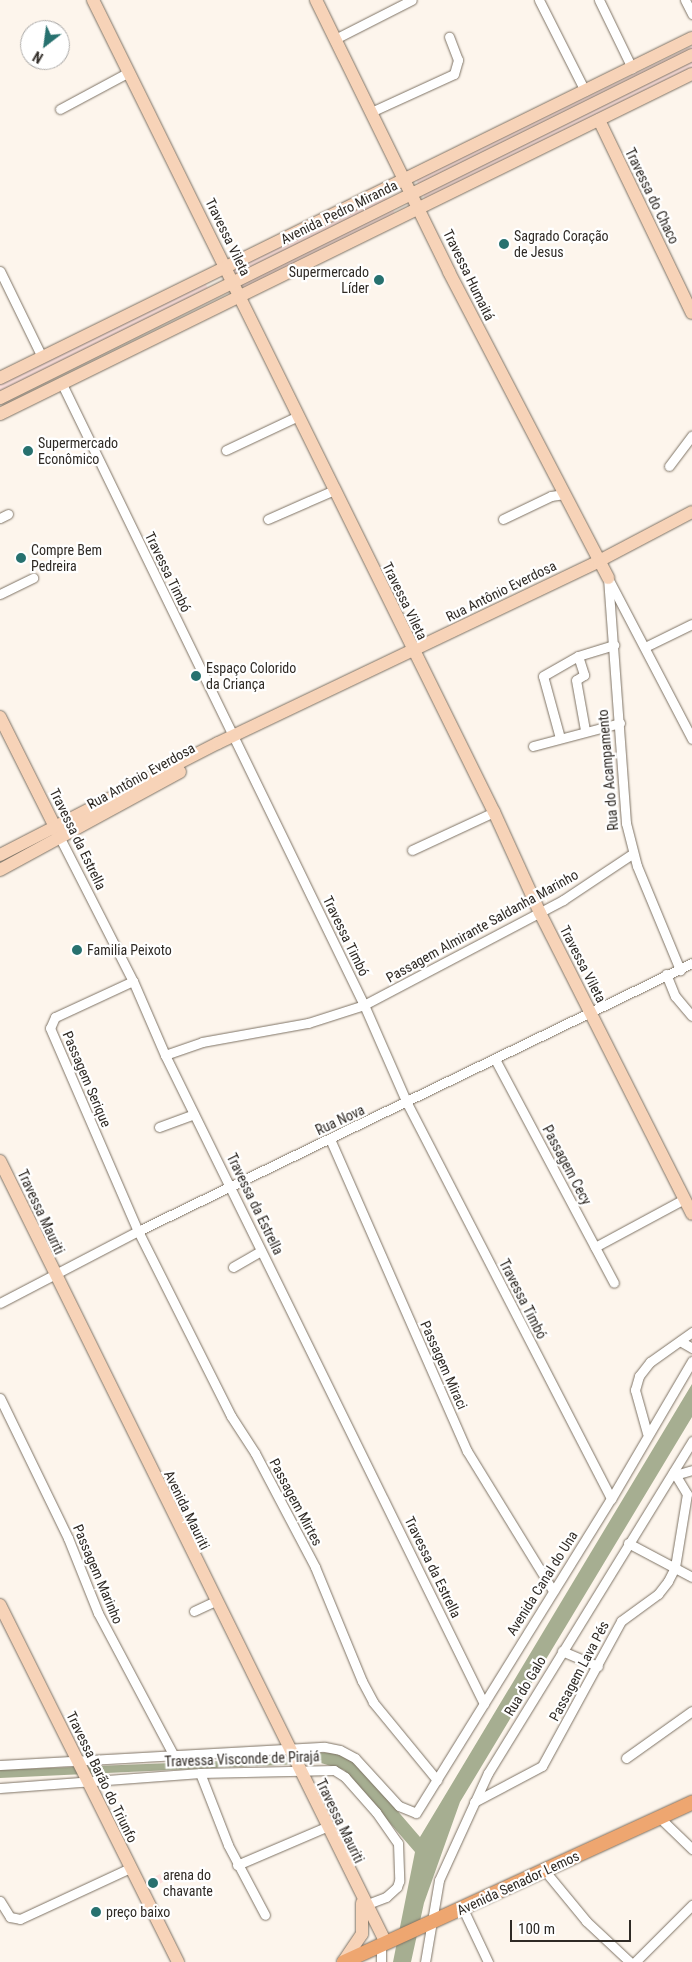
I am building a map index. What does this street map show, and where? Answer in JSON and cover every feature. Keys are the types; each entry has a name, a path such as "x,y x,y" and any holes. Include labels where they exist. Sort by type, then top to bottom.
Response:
{"main road":[{"name":"Avenida Senador Lemos","path":"344,1962 545,1872 692,1803"}],"street":[{"name":"Travessa Vileta","path":"93,0 227,267 334,490 494,812 540,912 692,1214"},
{"name":"Travessa Humaitá","path":"316,0 404,180 599,561"},
{"path":"335,39 412,0"},
{"path":"539,0 585,91"},
{"path":"599,0 632,68"},
{"path":"685,0 692,14"},
{"path":"371,112 454,74 458,60 449,37"},
{"name":"Avenida Pedro Miranda","path":"0,378 692,38"},
{"name":"Avenida Pedro Miranda","path":"0,398 692,56"},
{"path":"60,109 129,72"},
{"path":"0,414 61,382 240,297 692,74"},
{"name":"Travessa do Chaco","path":"599,120 692,313"},
{"path":"0,271 3,288 42,357"},
{"name":"Travessa Timbó","path":"61,382 237,737 364,1005 407,1103 611,1499"},
{"path":"226,450 298,416"},
{"path":"669,466 692,436"},
{"path":"268,519 334,490"},
{"path":"503,519 551,496 564,494"},
{"name":"Rua Antônio Everdosa","path":"0,870 57,832 237,737 599,561 692,512"},
{"name":"Rua do Acampamento","path":"599,561 608,578 620,723 624,804 632,854 680,970"},
{"path":"0,594 33,578"},
{"path":"608,578 692,739"},
{"path":"645,647 692,624"},
{"path":"560,738 543,676 578,656 614,645"},
{"path":"578,656 584,675 576,680 586,730"},
{"name":"Travessa da Estrella","path":"0,717 133,981 165,1055 484,1704"},
{"path":"533,746 586,730 620,723"},
{"path":"412,850 494,812"},
{"name":"Rua Antônio Everdosa","path":"0,854 57,832"},
{"name":"Passagem Almirante Saldanha Marinho","path":"165,1055 202,1042 308,1023 364,1005 540,912 632,854"},
{"name":"Rua Nova","path":"0,1303 55,1276 138,1231 496,1061 666,974 680,970 692,963"},
{"path":"666,974 675,996 691,1013"},
{"name":"Passagem Serique","path":"133,981 55,1017 49,1025 138,1231"},
{"name":"Passagem Cecy","path":"496,1061 614,1283"},
{"path":"159,1127 194,1114"},
{"name":"Passagem Miraci","path":"330,1139 467,1451 554,1591"},
{"name":"Travessa Mauriti","path":"0,1161 55,1276"},
{"path":"595,1247 684,1199"},
{"name":"Passagem Mirtes","path":"138,1231 231,1416 255,1453 315,1567 373,1702 437,1780"},
{"path":"233,1267 261,1251"},
{"name":"Avenida Mauriti","path":"55,1276 294,1762"},
{"path":"647,1433 636,1397 636,1383 650,1362 692,1332"},
{"path":"680,1342 692,1348"},
{"name":"Avenida Canal do Una","path":"410,1813 419,1810 611,1499 647,1433 692,1361"},
{"name":"Passagem Marinho","path":"0,1398 68,1538 98,1613 175,1758"},
{"name":"Rua do Galo","path":"425,1962 434,1922 439,1880 474,1803 562,1651 628,1543 674,1473 692,1441"},
{"path":"674,1473 692,1470"},
{"name":"Passagem Lava Pés","path":"474,1803 542,1766 621,1621 658,1594 675,1567 687,1494 674,1473"},
{"path":"628,1543 692,1576"},
{"path":"194,1612 215,1601"},
{"name":"Travessa Barão do Triunfo","path":"0,1604 3,1622 166,1948 169,1962"},
{"path":"562,1651 598,1666"},
{"path":"626,1758 692,1711"},
{"name":"Travessa Visconde de Pirajá","path":"0,1788 81,1779 200,1773 294,1762 325,1747 340,1750 355,1758 398,1806 410,1813"},
{"name":"Travessa Visconde de Pirajá","path":"0,1765 175,1758 294,1762 326,1768 339,1773 394,1836 399,1852 400,1881 392,1893 363,1903"},
{"name":"Travessa Mauriti","path":"294,1762 363,1903 386,1943"},
{"path":"200,1773 237,1865 264,1915"},
{"path":"660,1818 692,1849"},
{"path":"237,1865 326,1827"},
{"path":"0,1901 10,1916 20,1919 127,1869"},
{"path":"545,1872 586,1921 630,1962"},
{"name":"Travessa Mauriti","path":"344,1962 362,1934 363,1903"},
{"path":"635,1962 692,1905"},
{"path":"463,1908 488,1962"},
{"path":"381,1962 386,1943"},
{"name":"Travessa Barão do Triunfo","path":"166,1948 178,1962"}],"shaded area":[{"path":"692,46 692,54 419,186 416,179"},
{"path":"692,61 692,70 426,201 422,192"},
{"path":"385,195 389,202 235,278 232,270"},
{"path":"392,207 396,216 245,292 239,282"},
{"path":"205,282 209,291 0,394 0,383"},
{"path":"692,1384 692,1417 460,1802 424,1903 411,1962 393,1962 415,1852 344,1770 321,1763 0,1778 0,1770 292,1758 312,1752 332,1753 348,1757 358,1765 420,1837"},
{"name":"arena do chavante","path":"160,1874 163,1882 146,1891 142,1883"}],"place":[{"name":"Sagrado Coração de Jesus","path":"504,244"},
{"name":"Supermercado Líder","path":"379,280"},
{"name":"Supermercado Econômico","path":"28,451"},
{"name":"Compre Bem Pedreira","path":"21,558"},
{"name":"Espaço Colorido da Criança","path":"196,676"},
{"name":"Familia Peixoto","path":"77,950"},
{"name":"arena do chavante","path":"153,1883"},
{"name":"preço baixo","path":"96,1912"}]}
